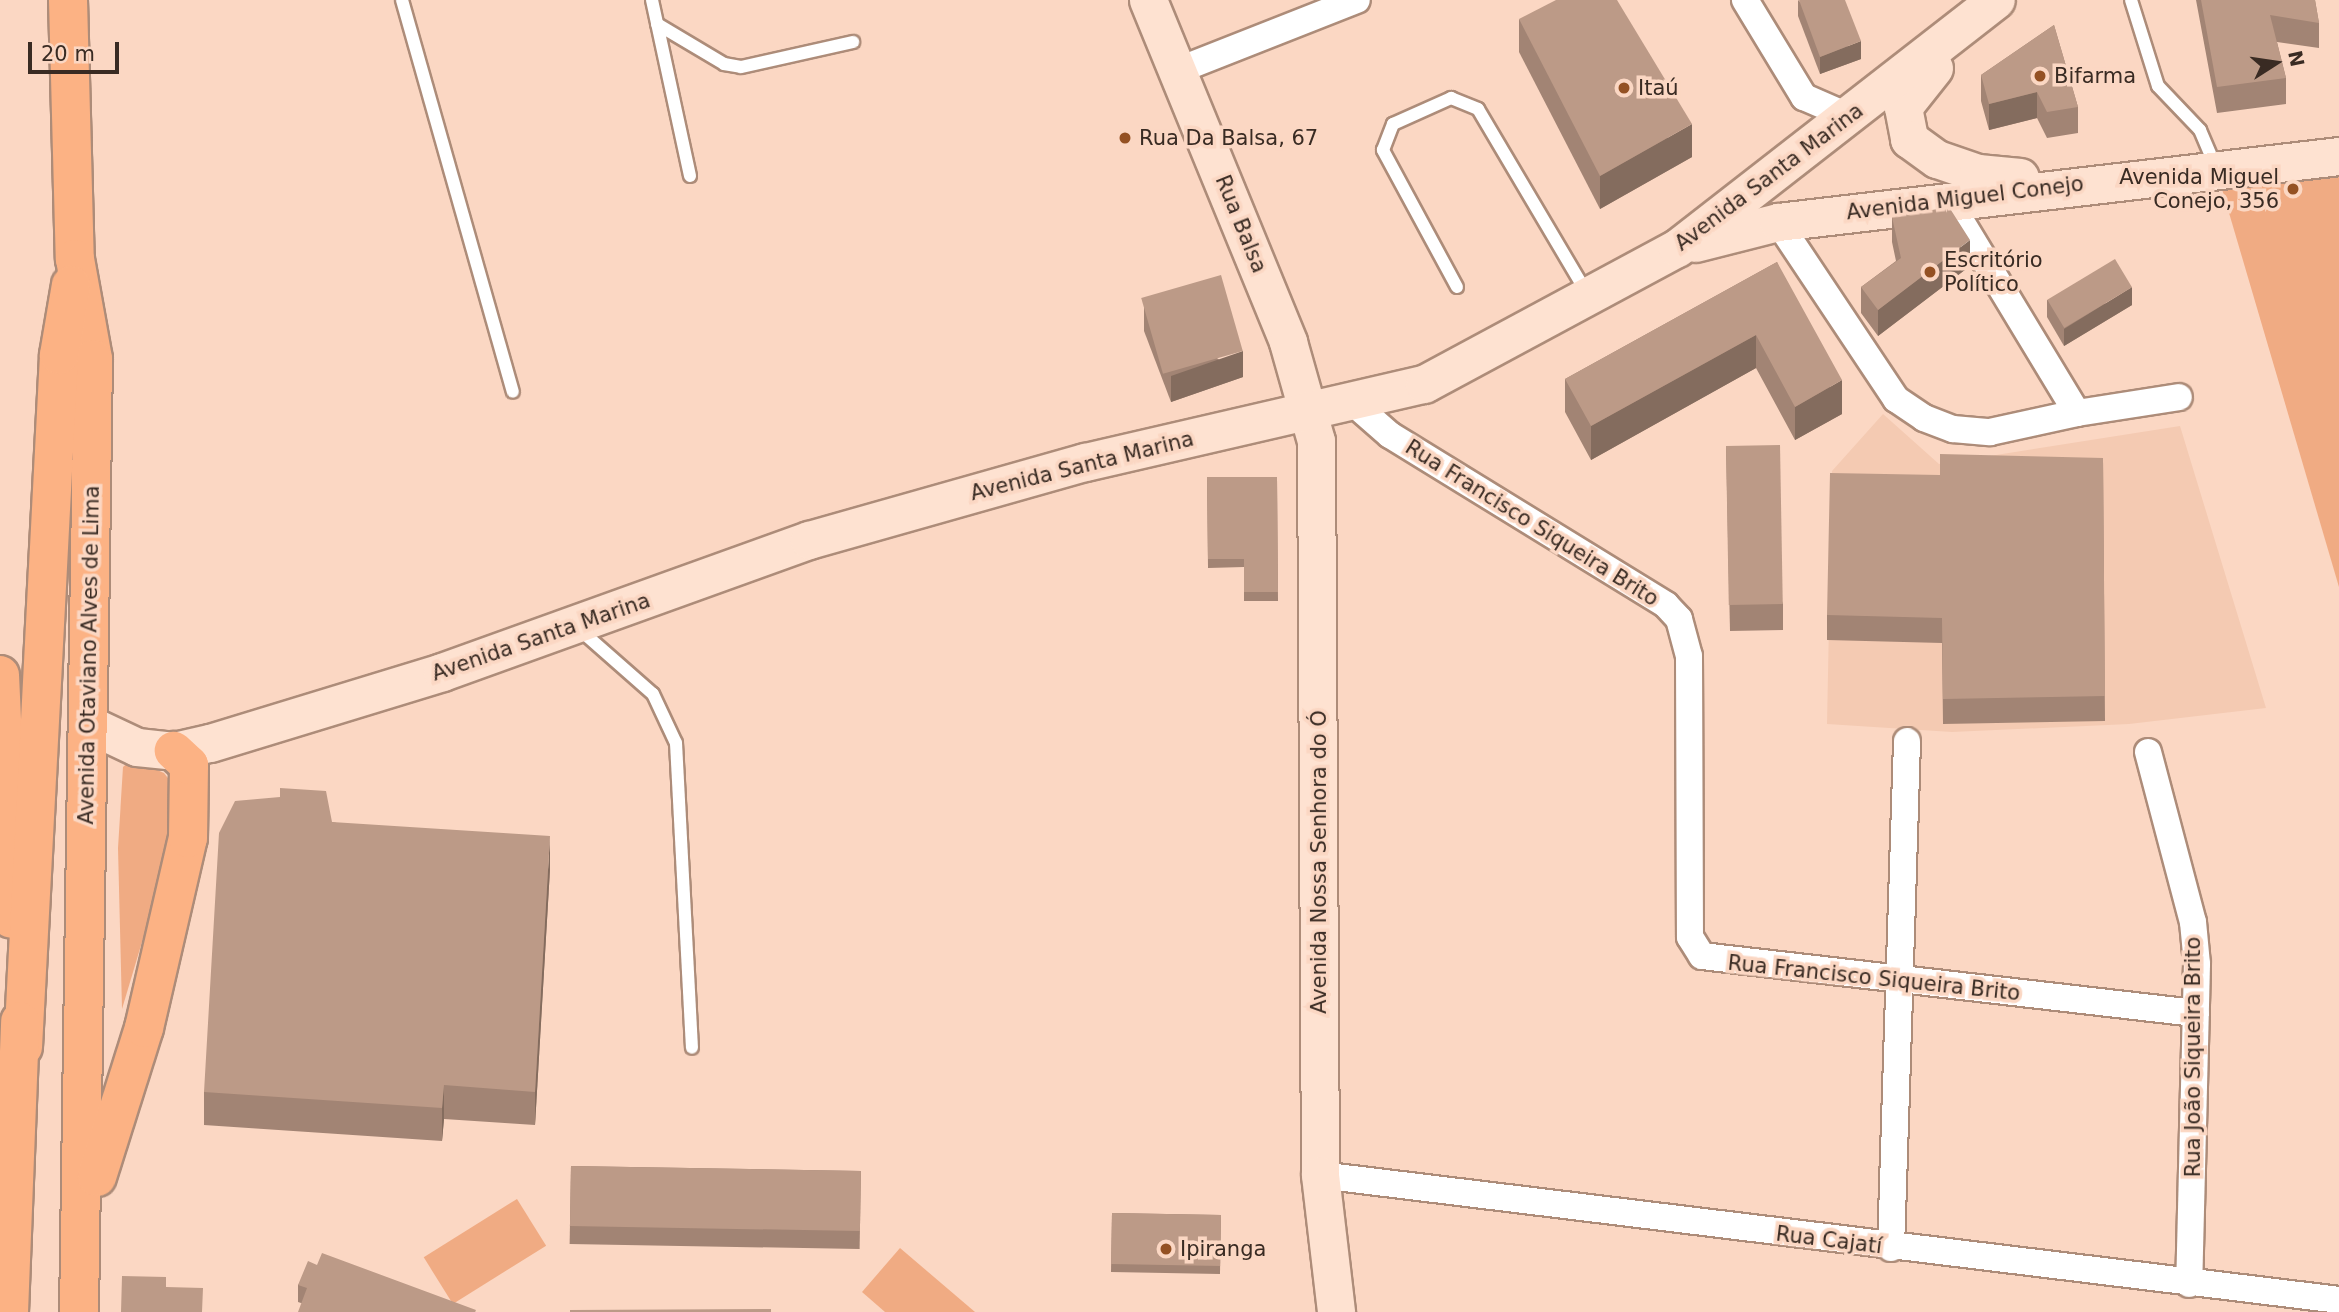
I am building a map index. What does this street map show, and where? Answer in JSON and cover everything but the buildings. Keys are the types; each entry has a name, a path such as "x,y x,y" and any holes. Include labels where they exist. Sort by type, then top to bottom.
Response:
{"highway":[{"name":"Avenida Otaviano Alves de Lima","path":"68,0 75,259 93,359 85,1215 79,1312"},
{"path":"9,1312 59,355 75,259"},
{"path":"0,675 23,1047"},
{"path":"85,1215 144,1028 188,838 189,765 174,751"}],"main road":[{"name":"Rua Balsa","path":"1148,0 1179,70 1311,411"},
{"name":"Avenida Santa Marina","path":"88,724 137,747 174,751 576,626 808,540 1085,462 1424,384 1587,293 1677,248 1850,117 1950,34 1996,0"},
{"path":"1950,34 1945,57 1916,84 1903,107 1909,139 1937,159 1978,173 2015,174 2040,188"},
{"name":"Avenida Miguel Conejo","path":"1677,248 1778,222 2216,166 2339,156"},
{"name":"Avenida Nossa Senhora do Ó","path":"1311,411 1318,492 1320,1175 1336,1312"}],"street":[{"path":"1179,70 1357,0"},
{"path":"1745,0 1804,97 1850,117"},
{"path":"1948,200 2077,413"},
{"path":"1778,222 1896,399 1924,418 1953,429 1990,432 2077,413 2179,397"},
{"name":"Rua Francisco Siqueira Brito","path":"1351,401 1390,435 1666,605 1679,620 1689,656 1690,937 1695,950 1716,962 2196,1013"},
{"path":"1891,1248 1908,741"},
{"name":"Rua João Siqueira Brito","path":"2148,752 2193,922 2196,1013 2189,1284"},
{"name":"Rua Cajatí","path":"1320,1175 1891,1248 2339,1300"}],"lane":[{"path":"402,0 513,392"},
{"path":"652,0 690,176"},
{"path":"2131,0 2158,86 2200,130 2216,166"},
{"path":"657,24 724,64 741,67 853,42"},
{"path":"1457,288 1383,150 1393,124 1451,98 1478,108 1587,293"},
{"path":"576,626 653,694 676,743 692,1048"}],"shaded area":[{"path":"2339,158 2339,587 2217,172"},
{"path":"1883,414 1939,464 2180,426 2266,708 2129,724 1952,732 1827,724 1832,471"},
{"path":"132,759 164,773 174,786 173,838 122,1009 118,848 123,767"},
{"path":"517,1199 546,1246 453,1304 424,1257"},
{"path":"900,1248 975,1312 885,1312 862,1292"}],"place":[{"name":"Bifarma","path":"2040,76"},
{"name":"Itaú","path":"1624,88"},
{"name":"Rua Da Balsa, 67","path":"1125,138"},
{"name":"Avenida Miguel Conejo, 356","path":"2293,189"},
{"name":"Escritório Político","path":"1930,272"},
{"name":"Ipiranga","path":"1166,1249"}]}
